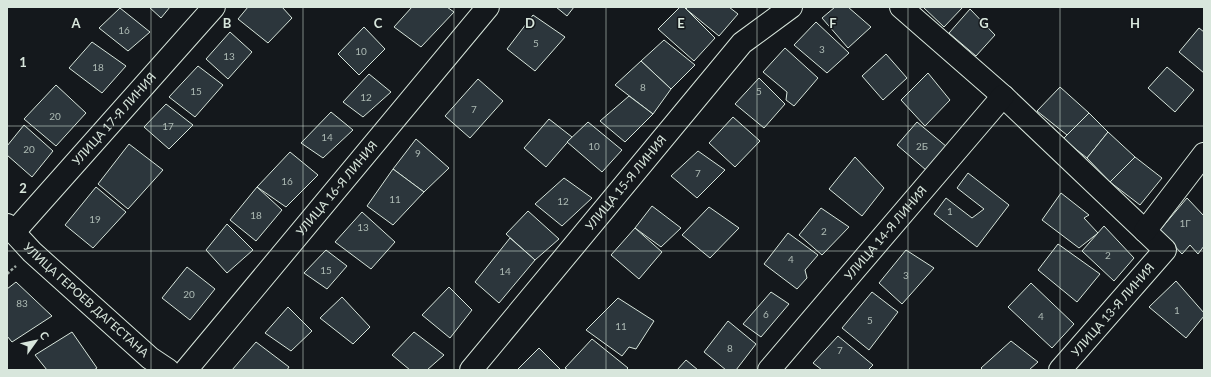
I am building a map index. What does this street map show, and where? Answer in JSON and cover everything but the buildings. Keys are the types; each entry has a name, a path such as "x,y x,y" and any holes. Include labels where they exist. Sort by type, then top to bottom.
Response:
{"street":[{"name":"УЛИЦА 17-Я ЛИНИЯ","path":"10,228 214,7"},
{"name":"УЛИЦА 16-Я ЛИНИЯ","path":"186,370 488,7"},
{"name":"УЛИЦА 15-Я ЛИНИЯ","path":"471,370 742,43 791,7"},
{"path":"901,7 1003,96 1145,231 1204,154"},
{"name":"УЛИЦА 14-Я ЛИНИЯ","path":"769,370 1003,96"},
{"name":"УЛИЦА ГЕРОЕВ ДАГЕСТАНА","path":"10,228 32,252 132,342 150,358 168,370"},
{"name":"УЛИЦА 13-Я ЛИНИЯ","path":"1060,370 1165,250 1145,231"}]}
